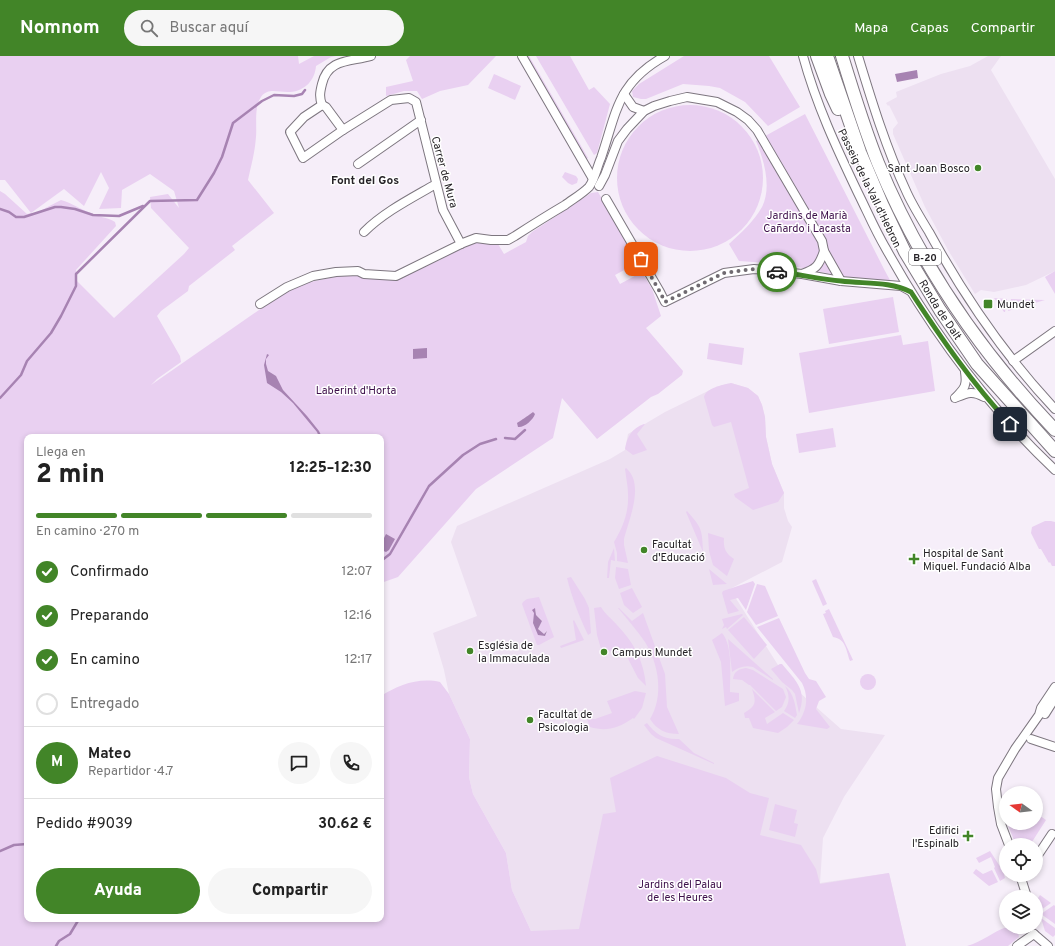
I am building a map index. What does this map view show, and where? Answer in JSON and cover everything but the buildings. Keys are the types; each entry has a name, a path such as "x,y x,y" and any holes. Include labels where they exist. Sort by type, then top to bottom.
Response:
{"highway":[{"path":"817,56 831,94 860,152"},
{"name":"Ronda de Dalt","path":"827,56 860,152 882,204 905,252 940,310 977,364 1055,451"},
{"name":"Ronda de Dalt","path":"842,56 866,132 894,199 916,242 941,284 976,337 1005,374 1055,430"}],"street":[{"path":"322,105 304,117 290,132 303,158 343,130 326,107 322,105 319,98 324,77 329,70 341,62 371,56"},
{"path":"522,56 593,179"},
{"path":"260,304 287,287 312,276 336,272 358,271 364,274 396,276 476,238 508,240 580,195 590,186 617,108 627,88 636,76 665,56"},
{"name":"Passeig de la Vall d'Hebron","path":"803,56 816,95 838,151 884,246 911,292 965,371 987,399 1037,453 1055,470"},
{"path":"858,56 885,140 907,193 947,266 982,320 1013,361 1055,409"},
{"path":"624,94 633,107 644,111"},
{"path":"599,186 606,175 618,142 627,128 644,111 670,101 687,97 716,102 737,112 748,120 757,130 822,241 824,251 841,281"},
{"name":"Carrer de Mura","path":"343,130 391,100 409,98 416,102 442,210 461,244"},
{"path":"358,164 420,120"},
{"path":"364,232 401,204 436,184"},
{"path":"606,199 665,302 724,273 754,269 802,274 841,281 901,286 911,292"},
{"path":"802,274 813,270 820,263 824,251"},
{"path":"1013,361 1055,331"},
{"path":"965,371 967,382 955,398 975,392 987,399"},
{"path":"1042,714 1041,708 1055,687"},
{"path":"1006,838 1001,824 998,807 997,783 1000,774 1015,749 1055,698"},
{"path":"1042,714 1055,712"},
{"path":"1031,739 1055,747"},
{"path":"1043,848 1052,834"},
{"path":"1017,946 1029,934"},
{"path":"1037,934 1048,946"}],"shaded area":[{"name":"Sant Joan Bosco","path":"988,56 1001,56 991,70 1055,179 1055,271 1026,285 994,292 981,290 975,294 948,250 925,207 893,134 893,129 898,123 889,105 888,106 886,103 897,97 896,92 941,74 970,66"},
{"path":"917,70 918,78 897,82 895,74"},
{"path":"427,348 427,358 413,359 413,349"},
{"path":"267,354 269,355 266,359 268,371 276,376 283,390 307,416 320,434 318,434 293,403 281,392 267,383 264,365"},
{"name":"Campus Mundet","path":"731,383 748,388 758,396 762,405 765,417 766,437 772,464 784,493 784,508 788,521 792,527 782,562 730,589 790,684 841,729 885,735 844,797 823,838 820,883 889,873 906,946 531,931 512,890 506,853 473,794 469,777 470,739 449,694 444,670 433,633 477,616 451,542 457,526 610,459 625,450 628,434 665,412 710,390"},
{"path":"533,412 535,414 530,421 523,426 518,427 517,423"},
{"path":"386,534 395,539 389,550 386,552 384,551 384,538"},
{"path":"535,608 536,615 542,621 538,629 544,634 547,631 545,636 538,635 533,623 534,613 532,610"}],"green space":[{"path":"0,56 298,56 299,64 314,56 336,56 331,57 316,66 314,76 305,87 290,92 271,91 267,92 261,97 257,106 255,143 248,180 274,213 232,246 235,250 189,286 188,291 161,311 157,316 180,356 181,362 151,385 295,285 349,274 402,276 440,260 462,246 475,241 498,244 504,254 526,242 528,236 532,232 591,193 598,192 639,262 615,275 620,284 642,272 652,289 661,316 646,328 683,371 682,375 658,394 651,397 597,439 562,398 553,438 476,489 398,577 384,582 384,434 24,434 24,922 384,922 384,694 394,688 409,683 417,681 432,681 440,682 449,694 470,739 469,777 473,794 506,853 512,890 531,931 579,929 603,814 616,812 610,778 657,756 726,778 750,793 769,798 760,835 801,845 816,869 820,884 889,873 906,946 0,946 0,191 27,214 31,213 5,180 0,180","holes":["101,172 109,188 99,209 121,208 122,190 150,174 174,191 179,208 168,194 150,197 151,208 189,248 114,318 77,281 76,270 116,226 115,222 61,200 34,214 31,213 64,189 84,206"]},
{"path":"410,56 496,56 468,85 440,91 422,99 417,91 404,91 386,96 386,87 413,81 406,60"},
{"path":"526,56 529,56 588,158 586,159"},
{"path":"536,56 570,56 589,90 594,87 610,104 597,153 594,155"},
{"path":"684,56 769,56 800,107 768,126 745,102 720,88 683,84 646,99 633,97 632,91 639,84"},
{"path":"494,74 521,86 515,100 488,88"},
{"path":"690,105 711,108 718,111 736,122 746,132 760,157 763,178 760,199 757,206 746,224 736,234 711,248 690,251 669,248 662,245 644,234 634,224 620,199 617,178 620,157 623,150 634,132 644,122 669,108"},
{"name":"Jardins de Marià Cañardo i Lacasta","path":"805,114 891,282 841,276 783,264 739,261 729,244 755,217 762,207 765,199 767,182 766,174 756,141"},
{"path":"565,172 576,176 578,179 577,183 572,185 568,183 562,177"},
{"path":"1055,271 1055,294 1045,277"},
{"path":"893,297 899,332 829,344 823,309"},
{"path":"994,298 1007,299 1005,312 1004,312"},
{"path":"1011,299 1045,300 1008,311"},
{"path":"901,335 903,345 928,341 935,391 809,413 799,353"},
{"path":"709,343 744,348 742,365 707,359"},
{"path":"731,383 748,388 758,396 765,417 766,437 772,464 784,493 778,502 753,510 735,497 734,494 749,488 731,422 714,427 712,425 704,397 705,394 711,389"},
{"path":"644,424 637,434 647,450 633,455 625,449 627,441 636,428"},
{"path":"833,428 836,447 799,453 796,434"},
{"path":"626,468 632,475 635,492 632,512 624,539 628,563 617,561 617,553 614,542 623,525 628,507"},
{"path":"687,511 696,521 700,529 703,552 686,512"},
{"path":"1045,521 1055,522 1055,566 1052,566 1050,562 1049,563 1041,549 1039,549 1031,533 1032,527"},
{"path":"708,533 724,538 726,550 734,559 727,576 713,565 709,551"},
{"path":"614,548 615,561 611,560 609,578 607,578 608,562"},
{"path":"616,567 628,569 631,585 619,589 615,578"},
{"path":"709,569 727,584 713,585"},
{"path":"571,577 589,608 591,633 588,635 576,607 569,585 567,578"},
{"path":"816,579 827,604 823,606 812,581"},
{"path":"753,581 755,584 746,610 738,598 730,600 739,611 728,614 722,593 723,591"},
{"path":"757,584 765,586 778,616 756,625 747,612"},
{"path":"632,588 642,607 633,613 624,605 620,593"},
{"path":"539,597 554,637 539,645 537,645 522,604 527,599","holes":["536,610 536,615 542,621 538,629 544,634 546,631 545,636 543,636 536,628 534,619 534,611"]},
{"path":"601,607 623,632 637,653 643,668 646,686 638,678 624,651 619,653 618,650 606,652 604,648 601,649 597,635 594,608"},
{"path":"618,608 632,621 643,613 665,674 667,707 679,734 662,731 650,719 657,701 658,691 658,680 654,660 645,642"},
{"path":"829,609 853,660 850,661 841,640 833,637 823,614"},
{"path":"743,615 727,629 726,627 722,629 724,625 722,619"},
{"path":"744,617 767,645 754,659 728,630"},
{"path":"779,618 805,673 809,679 816,681 826,697 819,701 816,709 830,727 827,729 797,724 803,714 806,704 806,693 802,683 757,627"},
{"path":"574,620 584,640 561,648 560,646 576,640"},
{"path":"722,633 728,645 730,692 739,693 739,701 725,706 721,662 712,640"},
{"path":"728,639 773,680 753,667 742,667 732,672"},
{"path":"782,664 799,686 802,698 799,713 795,694 771,669"},
{"path":"746,668 753,670 783,689 786,697 782,707 776,711 750,685 742,680 733,679 734,674 737,671"},
{"path":"868,674 875,679 876,682 871,689 868,690 861,685 860,682 865,675"},
{"path":"785,686 794,699 797,715 795,718 784,711 789,699"},
{"path":"752,689 775,712 765,718 767,724 783,713 794,720 778,733 753,728 749,718 745,718 744,713 751,708 755,700"},
{"path":"635,691 646,693 642,708 634,719 633,718 617,727 607,729 590,727 587,719 595,719 612,713 607,701"},
{"path":"647,723 661,736 679,739 694,753 714,764 656,738 644,725"},
{"path":"775,804 797,810 794,823 798,824 795,837 769,830"},
{"path":"1043,818 1046,820 1043,825"},
{"path":"1010,830 1040,830 1034,838 1013,838"},
{"path":"990,851 999,865 999,879 991,857 979,863 976,858"},
{"path":"976,869 983,874 992,870 998,882 989,886 973,873"},
{"path":"1043,897 1051,903 1043,909"},
{"path":"1054,905 1055,924 1043,915 1043,913"},
{"path":"1043,919 1055,928 1055,935 1053,937 1045,931"},
{"path":"999,931 999,934 1018,934 1019,937 1008,946 967,946 977,942"}],"waterway":[{"path":"0,398 21,375 27,361 51,333 76,286 76,274 150,201 197,200 222,157 233,123 262,101 274,95 294,96 302,94 305,90"},
{"path":"0,209 9,212 16,217 24,217 55,207 75,209 93,215 119,216 143,206"},
{"path":"505,438 515,439 525,430"},
{"path":"384,559 390,554 429,486 463,455 480,444 496,439"},
{"path":"0,851 14,845 24,844"},
{"path":"56,946 59,941 70,934 77,922"}],"way so far":[{"path":"641,259 665,302 724,273 754,269 777,272"}],"place":[{"name":"Sant Joan Bosco","path":"978,168"},
{"name":"Mundet","path":"988,304"},
{"name":"Facultat d'Educació","path":"644,550"},
{"name":"Hospital de Sant Miquel. Fundació Alba","path":"914,559"},
{"name":"Església de la Immaculada","path":"470,651"},
{"name":"Campus Mundet","path":"604,652"},
{"name":"Facultat de Psicologia","path":"530,720"},
{"name":"Edifici l'Espinalb","path":"968,836"}],"district":[{"name":"Font del Gos","path":"365,180"}],"route":[{"path":"777,272 802,274 841,281 901,286 911,292 965,371 987,399 1010,424"}],"park label":[{"name":"Laberint d'Horta","path":"356,390"},
{"name":"Jardins del Palau de les Heures","path":"680,890"}]}
